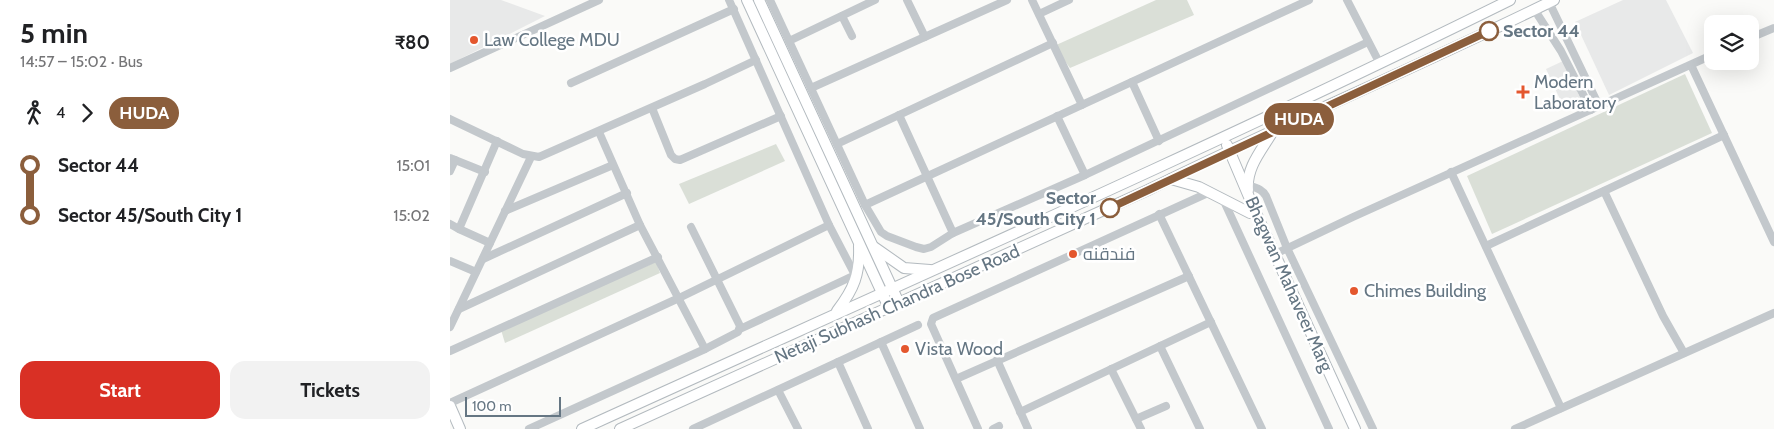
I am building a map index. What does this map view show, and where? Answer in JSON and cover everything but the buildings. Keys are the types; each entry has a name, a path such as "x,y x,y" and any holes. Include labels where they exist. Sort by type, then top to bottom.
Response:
{"main road":[{"path":"747,0 859,241 888,290 899,303"},
{"path":"758,0 873,247 888,290 889,308"},
{"name":"Netaji Subhash Chandra Bose Road","path":"582,429 1220,139 1380,64 1510,0"},
{"name":"Netaji Subhash Chandra Bose Road","path":"620,429 1172,179 1551,1"},
{"path":"1288,107 1293,121"},
{"path":"1248,190 1249,173 1274,130"},
{"name":"Bhagwan Mahaveer Marg","path":"1220,139 1250,213 1349,429"},
{"name":"Bhagwan Mahaveer Marg","path":"1226,152 1248,190 1275,254 1355,429"},
{"path":"1172,179 1190,183 1250,213"},
{"path":"835,314 845,301 857,278 860,263 859,241"},
{"path":"873,247 904,268 932,270"},
{"path":"450,404 460,429"}],"street":[{"path":"450,68 599,0"},
{"path":"529,429 705,349 740,329 856,275 829,225 729,0"},
{"path":"770,0 865,205 881,232 916,248 924,249 931,247 953,233 1159,141 1368,42"},
{"path":"789,41 875,0"},
{"path":"907,0 925,37"},
{"path":"811,88 1006,0"},
{"path":"1032,0 1082,105"},
{"path":"1039,14 1069,0"},
{"path":"865,205 1309,0"},
{"path":"1347,0 1380,64"},
{"path":"1551,1 1595,108"},
{"path":"1534,9 1595,108"},
{"path":"571,83 734,10"},
{"path":"842,16 852,36"},
{"path":"1759,34 1774,28"},
{"path":"837,144 1053,43"},
{"path":"1275,254 1704,59"},
{"path":"450,119 531,157 539,157 599,132 756,60"},
{"path":"1691,65 1774,242"},
{"path":"1132,82 1159,141"},
{"path":"652,108 671,155 675,159 680,160 781,116"},
{"path":"899,115 953,233"},
{"path":"1058,116 1085,175"},
{"path":"599,132 640,224 705,349"},
{"path":"1486,246 1724,136"},
{"path":"458,228 498,141"},
{"path":"450,327 531,157"},
{"path":"450,171 452,159 484,172"},
{"path":"505,211 613,165"},
{"path":"1452,172 1561,408"},
{"path":"1248,190 1263,191 1287,248 1373,429"},
{"path":"1604,191 1663,316 1684,353"},
{"path":"978,429 931,324 933,318 1210,192"},
{"path":"482,259 626,193"},
{"path":"1223,199 1328,427 1319,429"},
{"path":"1160,214 1262,429"},
{"path":"450,224 490,243"},
{"path":"459,309 640,224"},
{"path":"450,404 680,298 829,225"},
{"path":"691,227 740,329"},
{"path":"450,351 658,257"},
{"path":"450,261 476,272"},
{"path":"956,378 1189,276"},
{"path":"1514,429 1774,312"},
{"path":"1020,412 1211,322"},
{"path":"693,429 918,326"},
{"path":"881,342 920,429"},
{"path":"1160,346 1200,429"},
{"path":"997,360 1028,429"},
{"path":"838,362 868,429"},
{"path":"1111,369 1140,429"},
{"path":"778,390 798,429"},
{"path":"1136,419 1166,406"}],"shaded area":[{"name":"Law College MDU","path":"450,0 501,0 545,16 450,64"},
{"path":"1156,0 1187,0 1194,15 1070,68 1054,46"},
{"path":"1623,0 1666,0 1693,53 1609,95 1575,22"},
{"path":"1563,61 1582,102 1565,110 1546,69"},
{"path":"1685,74 1712,133 1492,234 1467,176"},
{"path":"776,144 785,161 689,204 679,184"},
{"path":"656,262 660,273 505,343 501,330"}],"bus line":[{"name":"HUDA","path":"1110,208 1489,31"}],"place":[{"name":"Sector 44","path":"1489,31"},
{"name":"Law College MDU","path":"474,40"},
{"name":"Modern Laboratory","path":"1523,92"},
{"name":"Sector 45/South City 1","path":"1110,208"},
{"name":"فندقنه","path":"1073,254"},
{"name":"Chimes Building","path":"1354,291"},
{"name":"Vista Wood","path":"905,349"}]}
